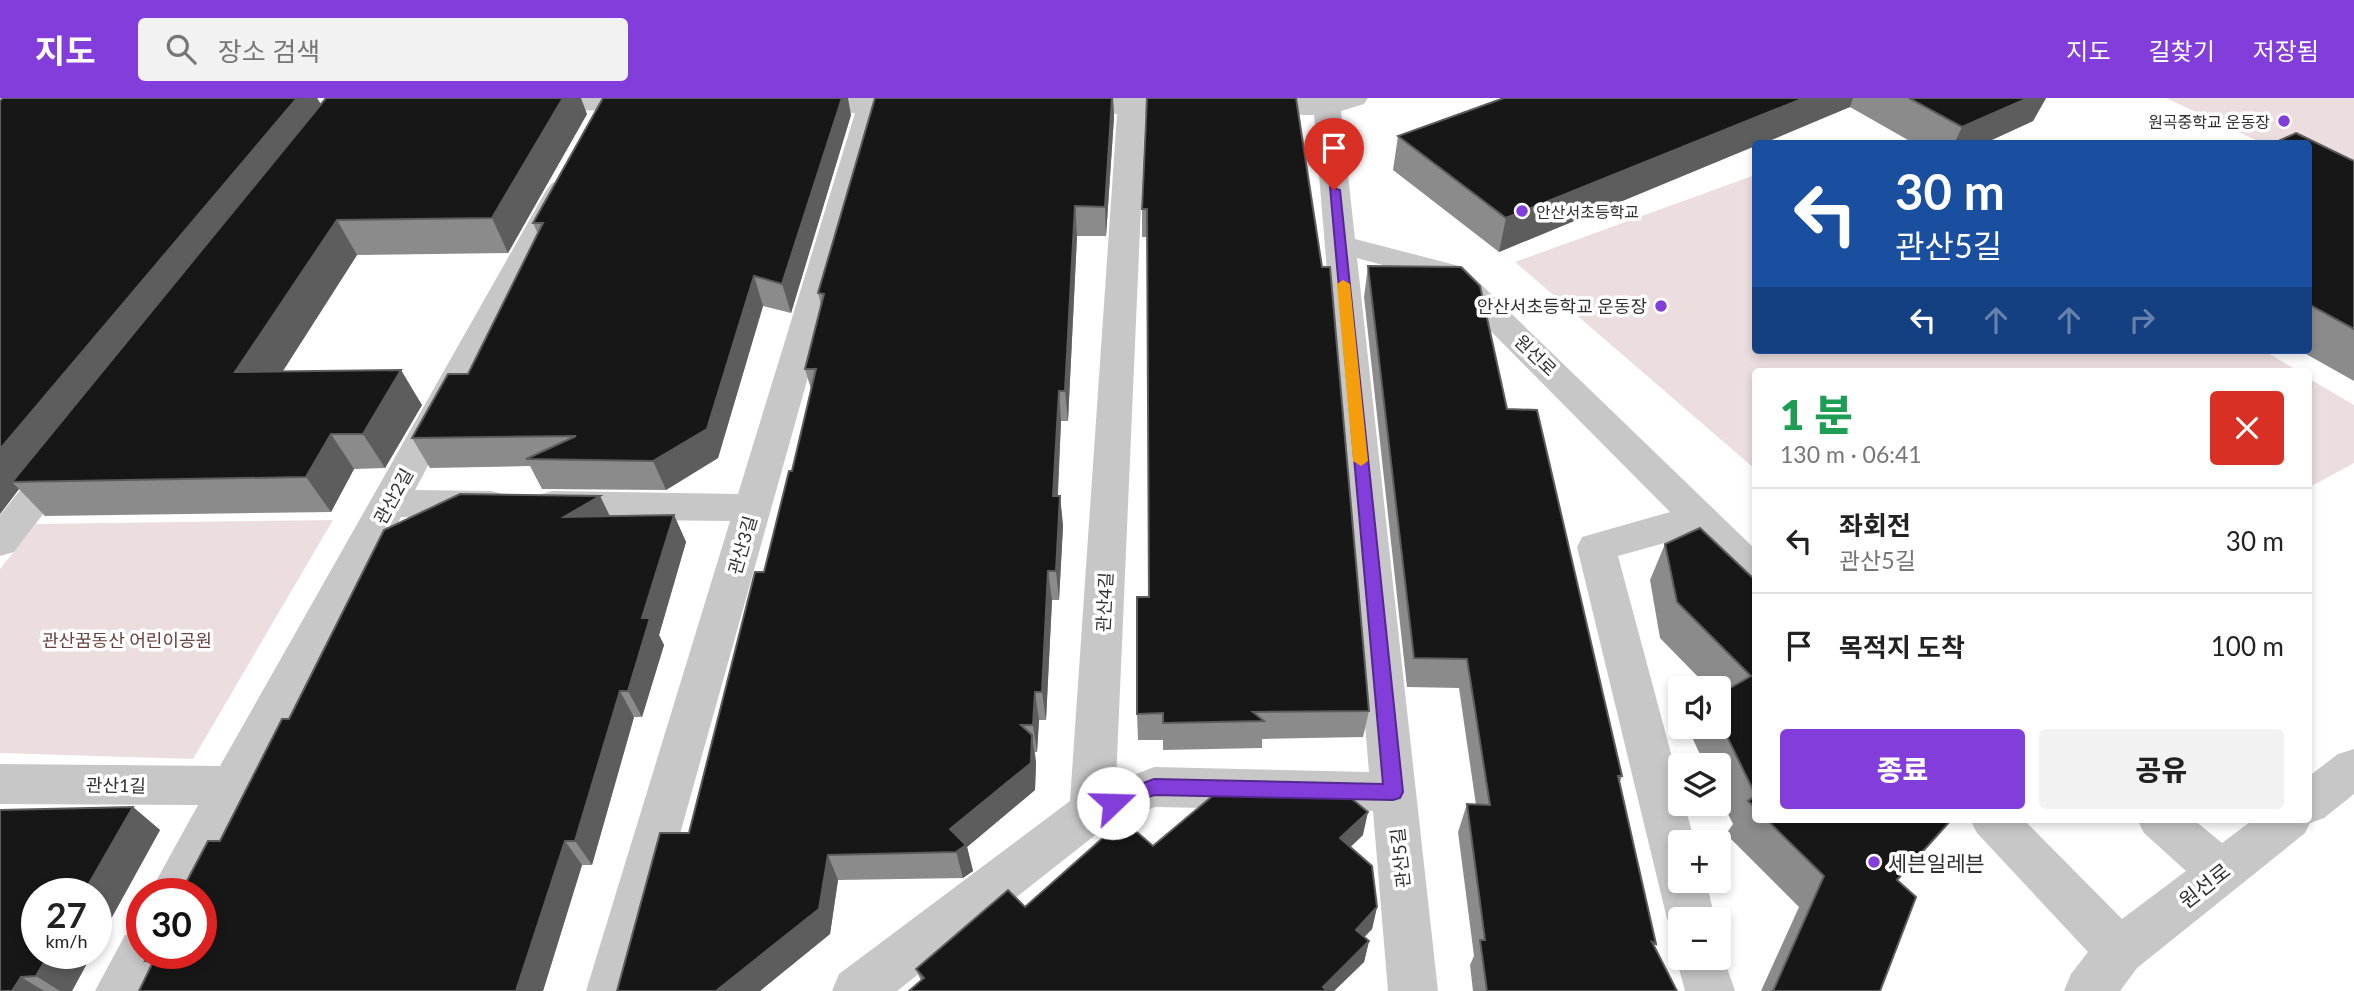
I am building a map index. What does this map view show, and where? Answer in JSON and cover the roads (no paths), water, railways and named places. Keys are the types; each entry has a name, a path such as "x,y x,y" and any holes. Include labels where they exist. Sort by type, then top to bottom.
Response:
{"street":[{"path":"501,102 611,100 679,103"},
{"name":"관산2길","path":"182,878 611,100"},
{"path":"775,104 872,101 953,105"},
{"name":"관산3길","path":"611,991 872,101"},
{"path":"1036,105 1335,101"},
{"name":"관산5길","path":"1335,101 1339,244 1413,991"},
{"name":"관산4길","path":"1092,811 1132,102"},
{"name":"원선로","path":"1339,244 1452,274 1752,570"},
{"path":"0,542 86,434"},
{"path":"389,503 753,508"},
{"path":"1669,830 1596,547 1702,518"},
{"path":"2312,801 2354,768"},
{"name":"관산1길","path":"0,784 233,786"},
{"path":"858,991 1092,811 1154,787 1393,792"},
{"path":"1997,823 2120,951"},
{"path":"2165,823 2221,872"},
{"name":"원선로","path":"2089,991 2120,951 2284,823"},
{"path":"120,991 132,969"},
{"path":"1704,970 1710,991"}],"place":[{"name":"원곡중학교 운동장","path":"2284,121"},
{"name":"안산서초등학교","path":"1522,211"},
{"name":"안산서초등학교 운동장","path":"1661,306"},
{"name":"세븐일레븐","path":"1874,862"}],"park label":[{"name":"관산꿈동산 어린이공원","path":"127,640"}]}
